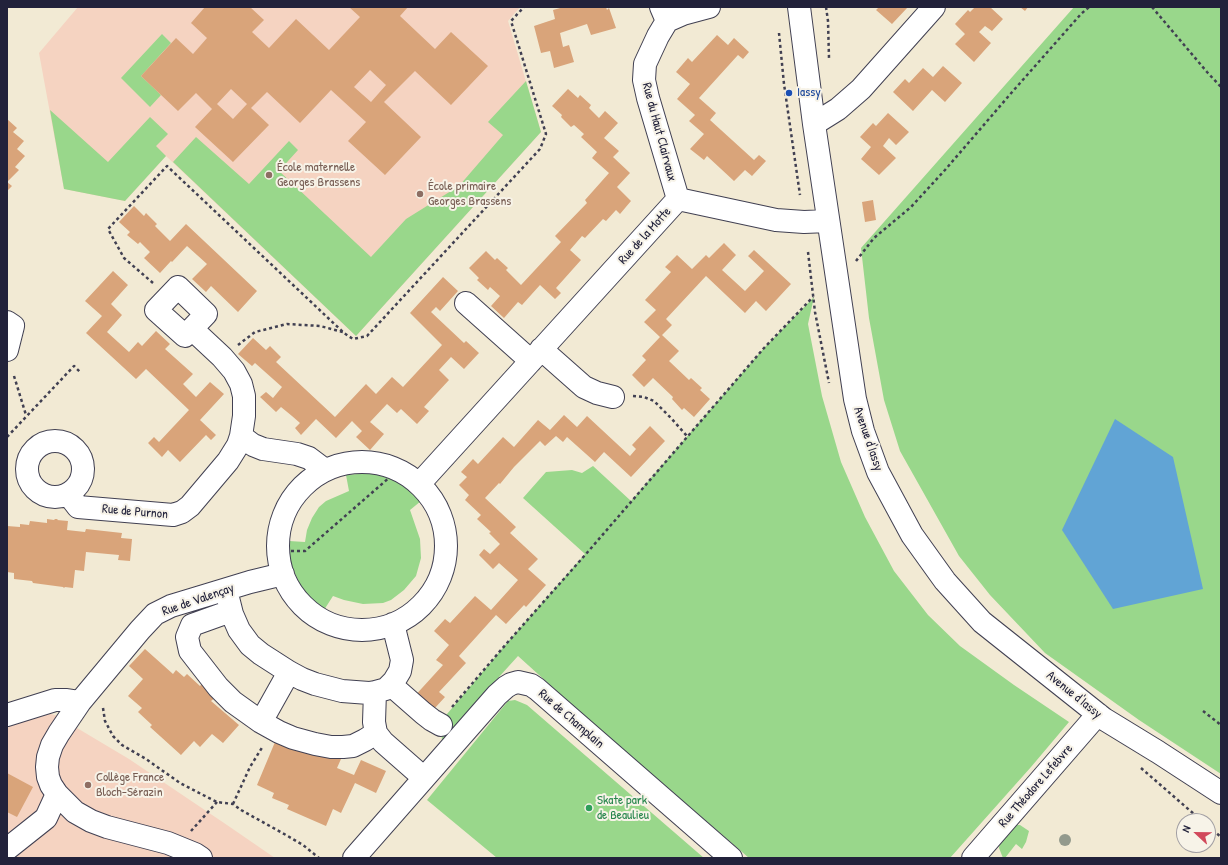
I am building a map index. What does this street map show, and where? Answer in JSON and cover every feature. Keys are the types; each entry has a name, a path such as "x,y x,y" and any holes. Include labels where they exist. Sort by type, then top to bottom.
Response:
{"street":[{"name":"Rue du Haut Clairvaux","path":"678,200 648,98 644,80 646,64 658,36 664,14 684,14 709,7"},
{"name":"Avenue d'Iassy","path":"799,7 814,124 855,399 863,431 878,472 912,535 945,581 982,622 1104,719 1158,752 1221,794"},
{"path":"814,124 838,109 861,89 934,7"},
{"name":"Rue de la Motte","path":"420,483 678,200 776,220 804,222 828,221"},
{"name":"Rue de Purnon","path":"68,494 78,507 173,515 182,512 190,506 228,460 238,445 244,416 244,396 241,384 234,371 222,357 192,329 206,314 178,287 168,297"},
{"path":"466,303 536,355 584,386 597,393 614,397"},
{"path":"7,322 13,326 7,350"},
{"path":"241,436 253,445 263,449 297,454 309,458 325,470"},
{"path":"355,461 388,465 408,474 420,483 431,496 438,509 444,525 446,541 445,560 440,577 433,591 421,606 409,616 378,629 363,630 346,628 329,623 315,616 292,592 283,574 278,552 279,530 286,509 299,490 312,478 325,470 339,464 355,461"},
{"name":"Rue de Valençay","path":"201,858 196,854 178,846 107,827 91,821 75,812 57,794 51,785 48,777 48,757 52,745 59,733 85,696 155,614 171,606 250,582 283,574"},
{"path":"226,590 231,611 238,630 250,645 289,672 315,684 349,692 383,689 441,725"},
{"path":"231,611 192,625 187,637 190,651 218,687 233,702 267,725 293,738 314,744 331,747 353,746 376,733"},
{"path":"393,624 402,660 400,671 383,689 374,722 376,733 424,778"},
{"path":"267,725 289,672"},
{"name":"Rue de Champlain","path":"354,858 502,690 511,684 518,682 537,689 731,858"},
{"path":"7,715 55,700 72,700 85,696"},
{"name":"Rue Théodore Lefebvre","path":"981,856 1098,714"},
{"name":"Avenue d'Iassy","path":"1158,752 1221,808"},
{"path":"7,849 46,818 57,794"}],"path":[{"path":"168,297 124,258 108,229 166,166 344,333 353,339 367,336 540,149 546,134 511,21 524,7"},
{"path":"826,7 828,21 829,60"},
{"path":"852,258 854,264 874,238 911,207 945,170 1012,91 1089,7"},
{"path":"1152,7 1221,87"},
{"path":"778,27 784,84 800,195"},
{"path":"441,725 442,720 507,642 586,554 764,348 814,296"},
{"path":"222,357 255,332 287,324 320,326 344,333"},
{"path":"7,437 74,366 82,373"},
{"path":"14,376 26,416"},
{"path":"614,397 639,397 654,401 687,436"},
{"path":"278,552 305,551 398,470"},
{"path":"85,696 102,704 105,721 113,736 122,745 146,759 180,783 217,802 233,804 241,810 292,838 319,858"},
{"path":"1203,711 1221,725"},
{"path":"233,804 267,725"},
{"path":"178,846 217,802"}],"shaded area":[{"path":"78,7 520,7 508,21 541,132 356,336 166,156 125,201 64,189 39,53"},
{"name":"Collège France Bloch-Sérazin","path":"50,714 59,716 65,724 77,728 129,759 275,858 7,858 7,726"}],"green space":[{"path":"1074,7 1221,7 1221,774 1139,720 1045,653 990,595 959,556 900,451 884,400 869,318 861,248"},
{"path":"162,34 171,43 141,76 161,95 150,107 121,78"},
{"path":"526,81 541,132 356,336 173,162 196,137 249,184 289,141 298,150 279,171 371,257 406,219 459,186 503,135 488,122"},
{"path":"50,110 108,162 150,117 168,134 156,146 166,156 125,201 64,189"},
{"path":"814,297 808,324 822,396 841,462 865,517 894,571 928,615 960,646 1069,722 950,858 749,858 580,712 518,656 442,740 441,731 443,720 447,714 585,554 523,498 546,472 572,470 582,473 593,466 631,501 764,348"},
{"path":"374,474 400,483 421,501 410,510 420,539 421,558 416,576 404,590 391,600 383,603 363,604 333,596 324,610 312,601 302,590 291,564 289,541 305,542 307,530 319,507 326,501 349,491 346,475"},
{"path":"515,700 527,705 704,858 497,858 427,800 508,701"},
{"path":"1014,825 1020,825 1029,831 1026,842 1022,849 1016,844 1005,858 1003,858 999,848 1000,840"}],"water":[{"path":"1115,419 1173,457 1203,589 1113,609 1062,530"}],"building":[{"path":"205,7 250,7 264,20 252,32 269,48 296,19 329,50 360,17 349,7 408,7 400,16 435,49 451,32 488,66 451,105 415,71 384,102 421,137 385,175 348,141 366,122 331,90 300,123 267,92 251,108 269,125 233,162 195,127 212,109 196,93 178,111 141,76 176,38 193,54 207,38 191,23","holes":["370,70 386,85 371,102 354,87","231,89 247,104 233,119 217,104"]},
{"path":"564,7 606,7 607,10 609,8 616,28 591,35 587,24 560,33 563,47 569,45 574,62 554,68 550,51 541,53 534,26 555,19 553,10"},
{"path":"879,7 908,7 892,24 876,10"},
{"path":"975,7 990,7 1003,19 992,31 985,26 979,32 991,43 974,62 955,44 965,34 955,24 968,10 970,12"},
{"path":"1020,7 1028,7 1025,11"},
{"path":"717,35 728,45 734,38 749,52 743,59 738,55 699,98 716,113 710,120 754,160 759,155 766,161 752,176 745,170 734,181 707,156 704,160 690,149 704,134 689,121 695,115 677,99 690,84 676,72 688,58 692,62"},
{"path":"943,66 962,83 945,102 932,90 913,111 893,92 905,79 909,83 923,68 933,77"},
{"path":"568,89 578,98 580,95 591,105 589,108 599,118 605,111 618,123 604,138 619,151 613,157 630,173 617,187 631,201 620,214 616,210 606,221 603,219 585,238 582,236 570,250 581,260 556,288 561,293 555,299 540,285 522,305 518,302 504,318 491,306 500,296 490,287 488,290 477,280 479,278 469,268 486,251 495,260 497,258 508,268 506,270 521,285 561,242 555,236 587,203 585,200 609,173 592,158 597,152 581,137 584,134 574,125 571,127 561,117 562,115 552,106"},
{"path":"888,113 909,132 896,145 889,138 883,146 896,158 879,175 861,159 871,147 860,137 873,123 876,126"},
{"path":"7,119 17,128 13,132 24,141 17,149 25,156 15,167 19,170 7,182"},
{"path":"7,182 12,186 7,191"},
{"path":"873,200 876,220 865,222 862,202"},
{"path":"134,206 144,216 146,213 157,224 155,226 170,241 186,224 257,291 238,312 211,286 206,292 192,279 207,264 187,246 160,273 144,258 150,252 140,242 138,244 127,235 130,232 119,222"},
{"path":"724,243 736,255 722,270 745,291 764,271 748,256 754,250 791,284 766,311 756,301 745,313 706,276 666,319 672,325 662,335 679,351 669,361 689,380 691,378 702,388 700,390 710,399 694,417 684,408 682,410 672,399 673,397 653,378 644,387 632,375 646,360 642,356 660,337 644,322 656,310 645,300 671,272 665,267 677,255 692,269 706,255 709,258"},
{"path":"113,271 128,285 111,304 122,315 107,332 129,352 138,342 142,346 156,331 170,344 165,349 193,374 183,384 196,397 210,382 224,394 200,420 216,435 211,440 206,435 180,462 168,450 162,457 148,443 154,437 159,442 189,410 146,369 136,379 86,333 102,316 85,301"},
{"path":"443,277 458,291 440,311 436,307 431,312 464,343 466,341 479,353 464,369 451,357 439,370 449,380 424,407 429,411 417,424 401,409 397,413 387,404 370,422 384,434 370,450 356,437 362,431 352,421 336,438 316,419 301,435 295,428 300,423 281,407 276,412 260,397 266,392 273,398 282,387 255,363 252,366 238,354 253,338 266,350 270,346 281,357 276,362 335,417 366,384 376,394 392,377 403,387 442,345 410,313"},
{"path":"564,415 577,427 587,416 630,456 636,449 632,445 650,426 665,441 631,477 604,452 595,462 567,437 563,442 556,436 545,446 540,441 514,467 500,484 499,483 485,498 516,527 510,533 538,559 528,569 546,585 526,607 524,605 506,624 496,615 459,656 466,663 439,692 445,697 434,709 412,699 443,665 436,660 449,645 434,631 445,619 450,623 475,596 491,610 518,580 499,563 493,569 479,555 484,549 490,554 500,544 489,533 491,532 477,519 481,515 465,500 469,495 459,485 467,477 461,472 473,459 478,464 503,437 514,447 538,420 550,430"},
{"path":"47,519 68,521 67,530 85,532 86,529 122,533 121,538 132,539 130,561 118,560 119,555 86,552 84,571 75,570 73,588 64,588 33,583 32,581 14,579 14,573 7,572 7,526 20,527 20,524 29,525 30,521 47,523"},
{"path":"145,649 173,674 176,670 184,677 187,674 200,686 202,684 216,697 211,701 239,725 223,743 212,734 200,747 194,741 181,755 150,727 152,725 138,712 142,708 128,696 143,679 129,666"},
{"path":"275,742 293,750 295,747 324,751 341,759 337,768 354,775 361,760 386,771 376,793 355,783 341,813 333,809 326,826 287,809 289,805 272,798 274,793 257,785"},
{"path":"7,773 33,787 17,817 7,812"}],"place":[{"name":"Iassy","path":"789,93"},
{"name":"École maternelle Georges Brassens","path":"269,175"},
{"name":"École primaire Georges Brassens","path":"420,194"},
{"name":"Collège France Bloch-Sérazin","path":"88,785"},
{"name":"Skate park de Beaulieu","path":"589,808"}]}
